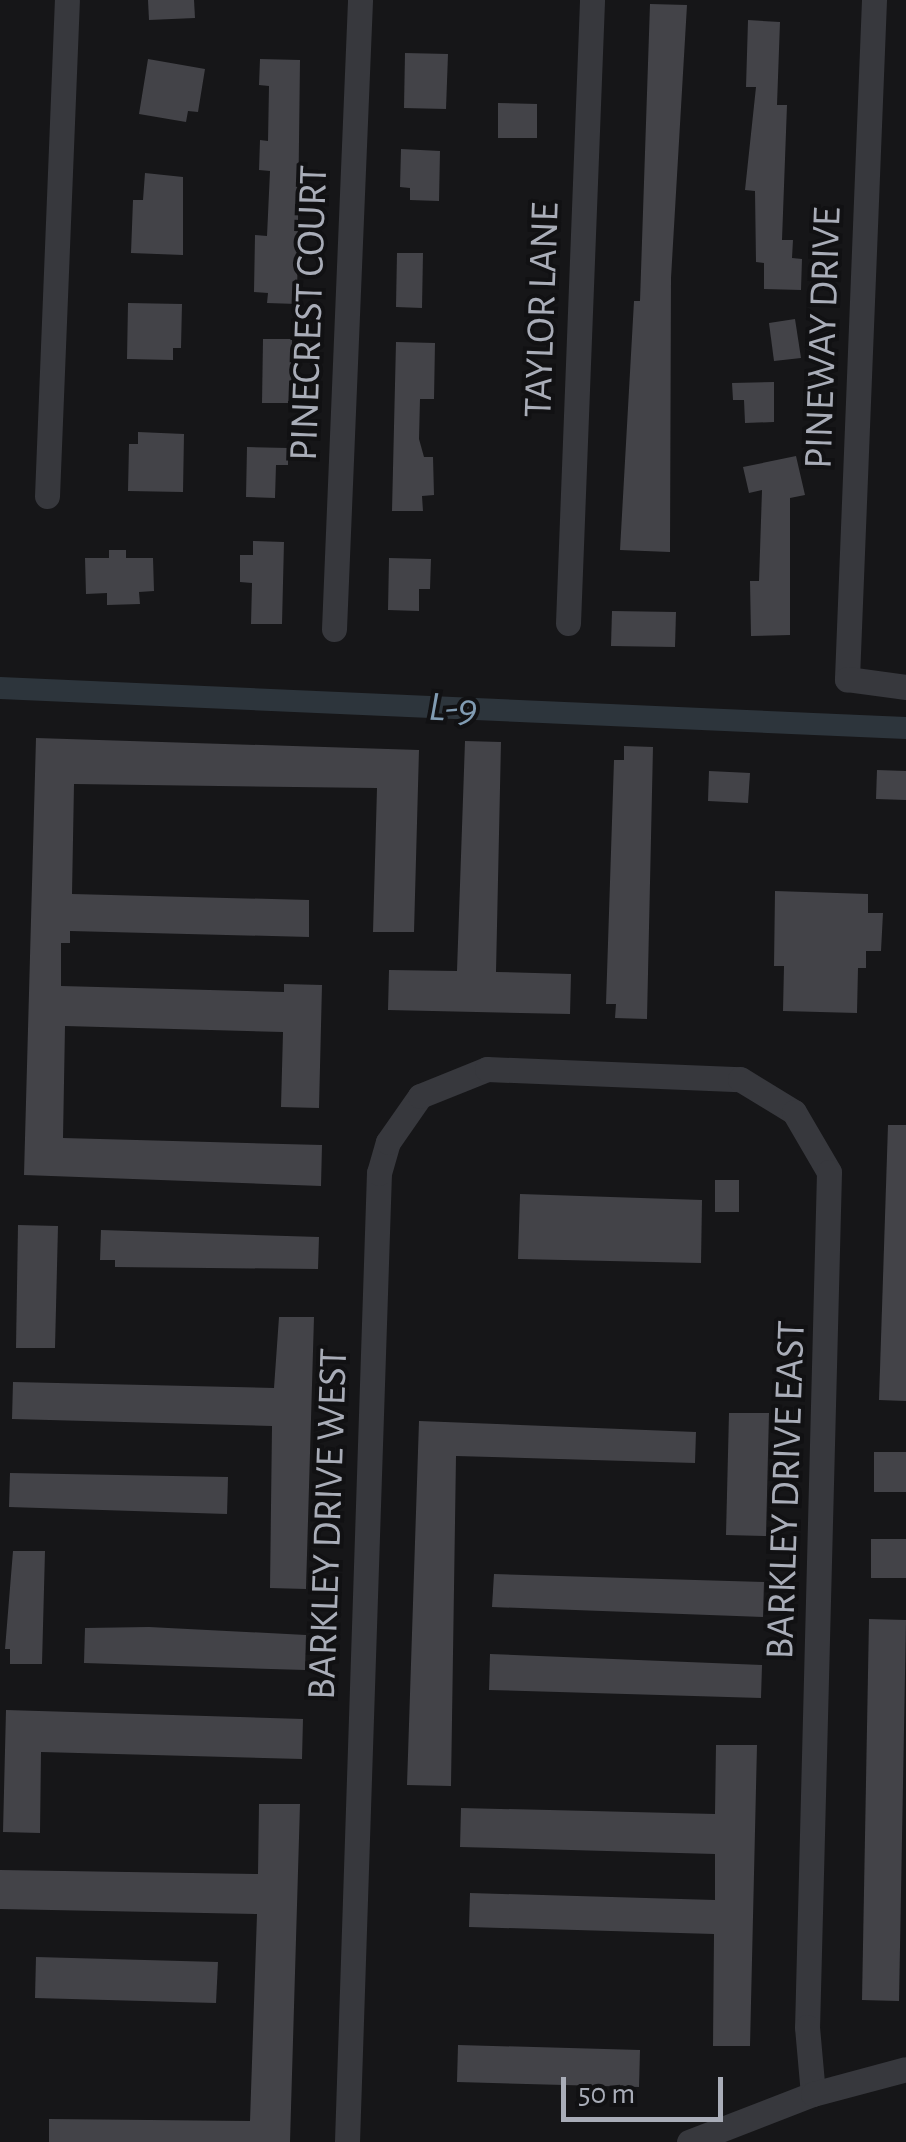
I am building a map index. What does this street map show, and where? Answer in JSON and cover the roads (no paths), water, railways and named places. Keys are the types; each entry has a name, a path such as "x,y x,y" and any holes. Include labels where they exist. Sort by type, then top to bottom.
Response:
{"street":[{"path":"47,496 67,0"},
{"name":"PINECREST COURT","path":"334,628 360,0"},
{"name":"TAYLOR LANE","path":"568,623 592,0"},
{"name":"PINEWAY DRIVE","path":"874,0 847,679 906,687"},
{"name":"BARKLEY DRIVE WEST","path":"347,2142 379,1173 405,1115 420,1096 442,1084 487,1069 590,1069"},
{"name":"BARKLEY DRIVE EAST","path":"590,1069 708,1074 755,1085 794,1112 828,1172 807,2027 813,2094"},
{"path":"689,2142 813,2094 906,2070"}],"waterway":[{"name":"L-9","path":"0,688 906,728"}]}
